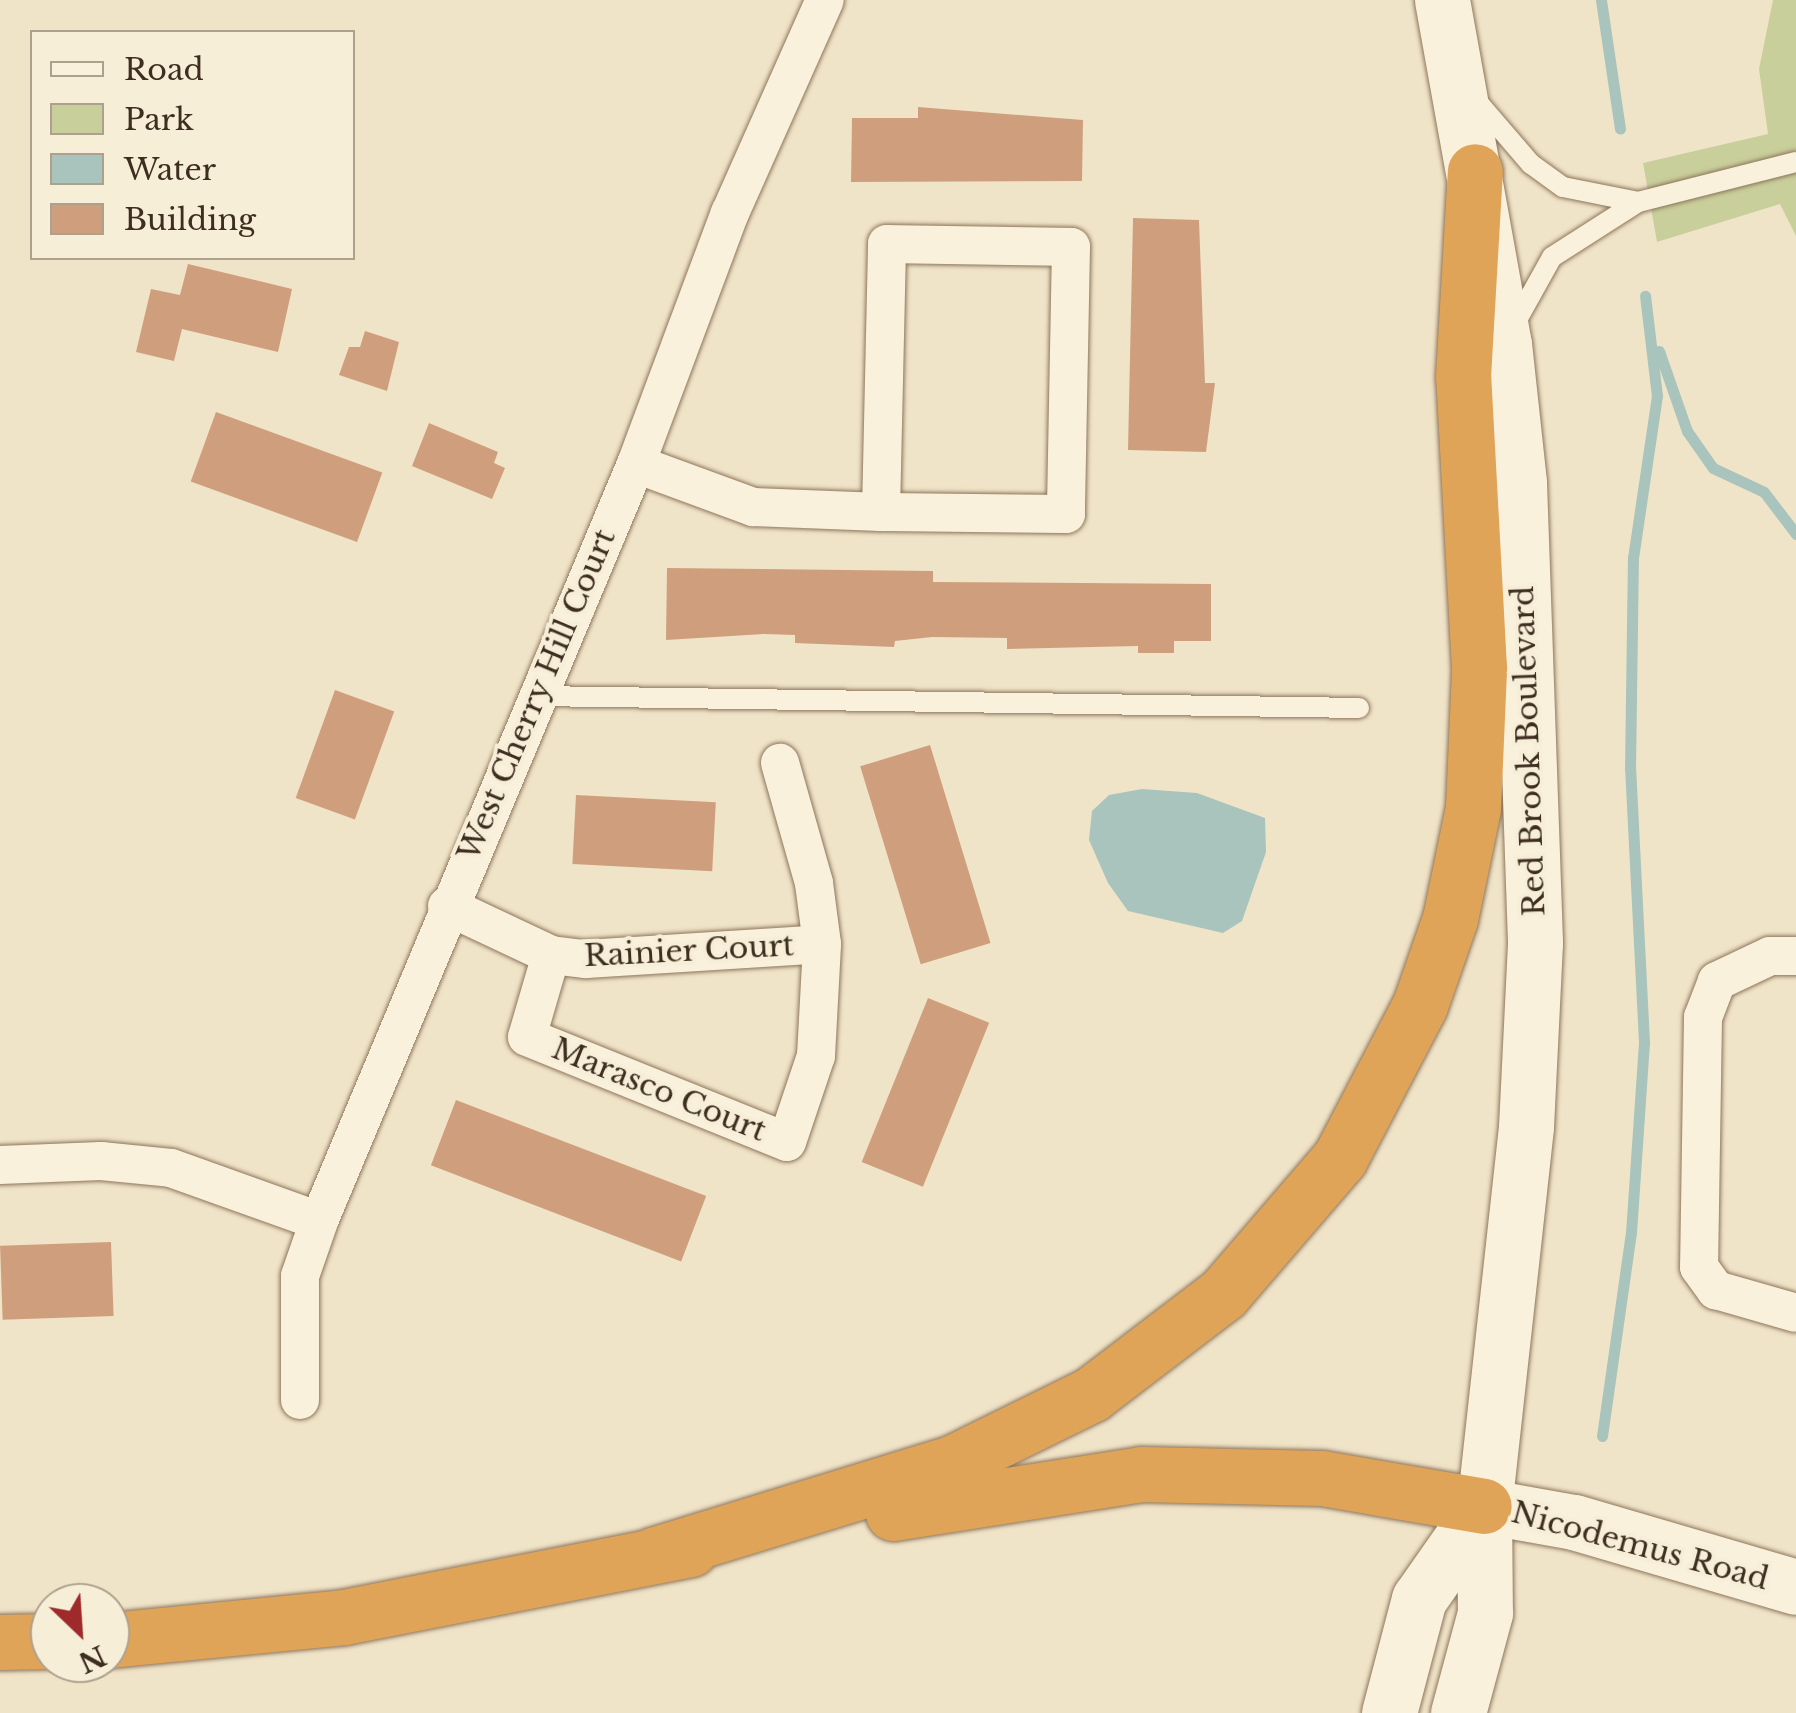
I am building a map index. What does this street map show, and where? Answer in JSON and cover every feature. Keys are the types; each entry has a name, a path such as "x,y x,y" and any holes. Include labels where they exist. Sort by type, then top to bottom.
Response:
{"highway":[{"path":"652,1555 952,1464 1092,1394 1223,1294 1340,1158 1420,1005 1450,919 1473,808 1479,668 1464,377 1475,171"},
{"path":"130,1638 344,1617 652,1555 1141,1474 1322,1478 1484,1506"},
{"path":"0,1642 30,1641"}],"main road":[{"name":"Red Brook Boulevard","path":"1442,0 1462,85 1504,344 1520,502 1534,943 1526,1127 1484,1506 1484,1613 1458,1713"},
{"name":"Nicodemus Road","path":"1484,1506 1574,1522 1796,1587"},
{"path":"1390,1713 1419,1600 1484,1506"}],"street":[{"name":"West Cherry Hill Court","path":"300,1400 298,1295 319,1222 535,696 636,464 730,213 824,0"},
{"path":"636,464 753,507 881,512 1066,514 1071,247 886,244 881,512"},
{"name":"Marasco Court","path":"551,954 527,1036 788,1142 816,1056 822,944 814,883 780,763"},
{"name":"Rainier Court","path":"448,906 551,954 638,959 822,944"},
{"path":"1796,956 1770,956 1717,980 1704,1017 1699,1267 1716,1290 1796,1314"},
{"path":"0,1165 101,1161 171,1168 319,1222"}],"lane":[{"path":"1462,85 1530,164 1563,187 1638,202"},
{"path":"1504,344 1552,257 1638,202 1796,162"},
{"path":"535,696 1359,708"}],"green space":[{"path":"1773,0 1796,0 1796,236 1780,204 1657,242 1643,163 1768,134 1759,69"}],"water":[{"path":"1142,789 1197,793 1265,818 1266,852 1242,921 1223,933 1128,911 1108,883 1089,840 1092,811 1109,795"}],"building":[{"path":"918,107 1083,120 1082,181 851,182 852,118 918,118"},
{"path":"1133,218 1199,220 1205,383 1215,383 1206,452 1128,450"},
{"path":"188,264 292,289 278,352 182,329 174,361 136,352 151,289 180,295"},
{"path":"365,331 399,342 387,391 339,375 349,347 360,347"},
{"path":"216,412 382,473 357,542 191,482"},
{"path":"429,423 498,452 494,463 505,468 492,499 412,466"},
{"path":"667,568 933,571 933,582 1211,584 1211,641 1174,641 1174,653 1138,653 1138,646 1007,649 1007,638 932,637 895,641 894,647 795,643 795,635 764,634 666,640"},
{"path":"335,690 394,712 355,820 296,798"},
{"path":"930,745 991,943 921,964 860,766"},
{"path":"576,795 716,802 712,871 572,864"},
{"path":"928,998 989,1023 923,1187 862,1162"},
{"path":"456,1100 706,1196 681,1261 431,1165"},
{"path":"111,1242 114,1316 3,1320 0,1246"}],"waterway":[{"path":"1601,0 1620,129"},
{"path":"1602,1436 1631,1233 1644,1042 1630,769 1633,558 1657,396 1645,296"},
{"path":"1659,351 1687,431 1713,468 1764,492 1796,534"}]}
